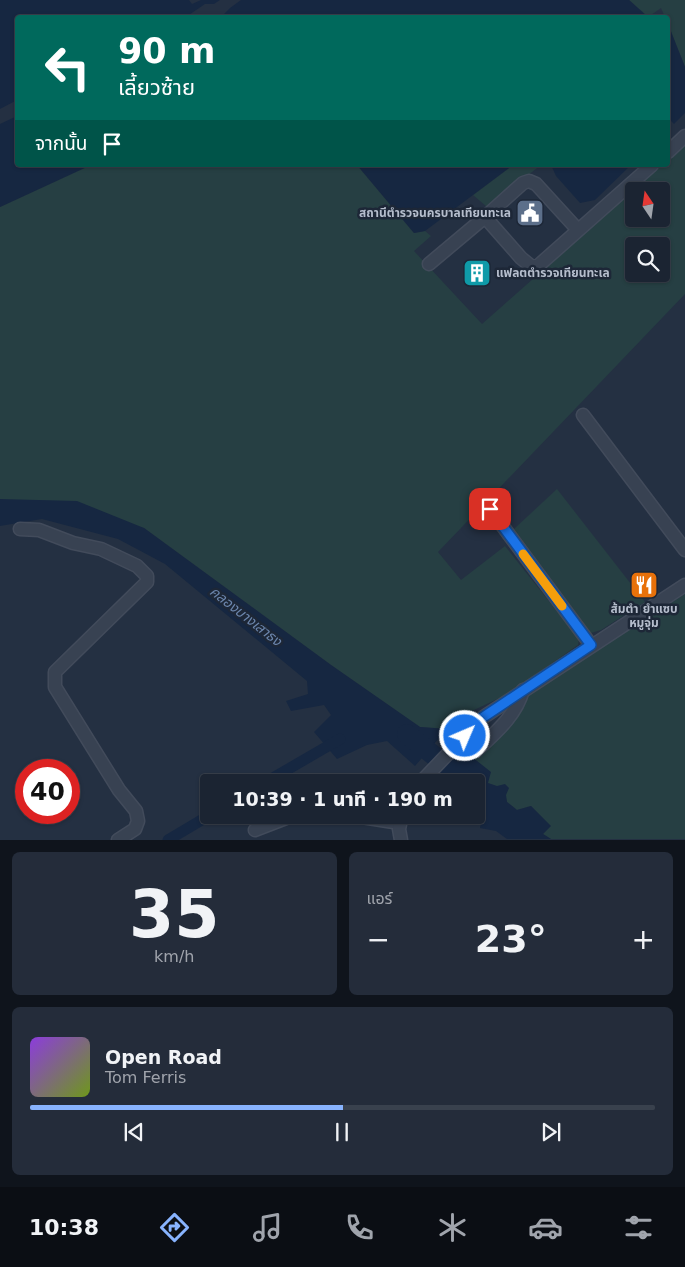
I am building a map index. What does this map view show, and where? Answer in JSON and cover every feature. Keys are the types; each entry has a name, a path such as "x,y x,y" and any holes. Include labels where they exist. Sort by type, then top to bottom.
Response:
{"street":[{"path":"670,150 685,136"},
{"path":"485,217 521,258 532,267 539,265 650,167"},
{"path":"429,264 523,183 529,181 536,184 578,230"},
{"path":"583,415 685,550"},
{"path":"490,509 591,645"},
{"path":"20,529 39,530 73,543 101,548 137,566 147,576 147,582 55,672 54,680 56,687 109,774 136,811 138,821 135,829 118,840"},
{"path":"429,774 482,718 685,585"},
{"path":"476,751 513,712 523,690"},
{"path":"255,830 271,824"},
{"path":"401,824 401,840"}],"green space":[{"path":"629,0 685,0 685,67 670,29 670,15 664,15 661,8 651,15 646,15"},
{"path":"685,144 685,294 438,552 461,580 505,546 579,639 578,645 508,694 474,710 447,729 420,727 331,665 144,528 0,499 0,207 87,167 359,167 414,233 425,231 431,236 414,251 482,324 625,198 625,228 670,228 670,182 643,182 660,167 670,167 670,158"},
{"path":"510,167 538,167 487,207 473,195"},
{"path":"557,489 645,602 601,630 591,633 514,529"},
{"path":"685,594 685,839 551,839 543,834 550,826 531,806 517,810 507,802 505,795 500,789 487,783 485,774 481,774 467,753 515,706 599,647"}],"water":[{"path":"0,0 189,0 192,4 201,0 220,0 214,4 205,4 189,15 15,15 15,101 0,109"},
{"path":"241,0 629,0 646,15 223,15"},
{"path":"670,29 685,67 685,113 674,124 670,120"},
{"path":"15,117 15,167 87,167 0,207 0,124"},
{"path":"359,167 510,167 425,231 414,233"},
{"path":"552,167 629,167 595,200 580,203 556,176"},
{"path":"0,499 77,501 144,528 331,665 420,727 447,729 415,766 387,741 367,745 337,759 314,732 331,715 324,705 291,711 286,701 308,694 307,681 165,564 118,539 42,519 0,526"},
{"path":"467,753 491,772 488,783 497,786 505,784 509,788 506,795 507,802 517,810 531,806 551,826 543,834 551,839 507,839 496,831 480,828 481,824 485,824 485,774 449,773"}],"waterway":[{"name":"คลองบางเสาธง","path":"407,734 457,774"},
{"path":"280,774 340,739"},
{"path":"168,840 200,821"}],"slow traffic":[{"path":"523,554 562,606"}],"place":[{"name":"สถานีตำรวจนครบาลเทียนทะเล","path":"530,213"},
{"name":"แฟลตตำรวจเทียนทะเล","path":"477,273"},
{"name":"ส้มตำ ยำแซบ หมูจุ่ม","path":"644,585"}],"route":[{"path":"465,736 482,718 591,645 490,509"}]}
